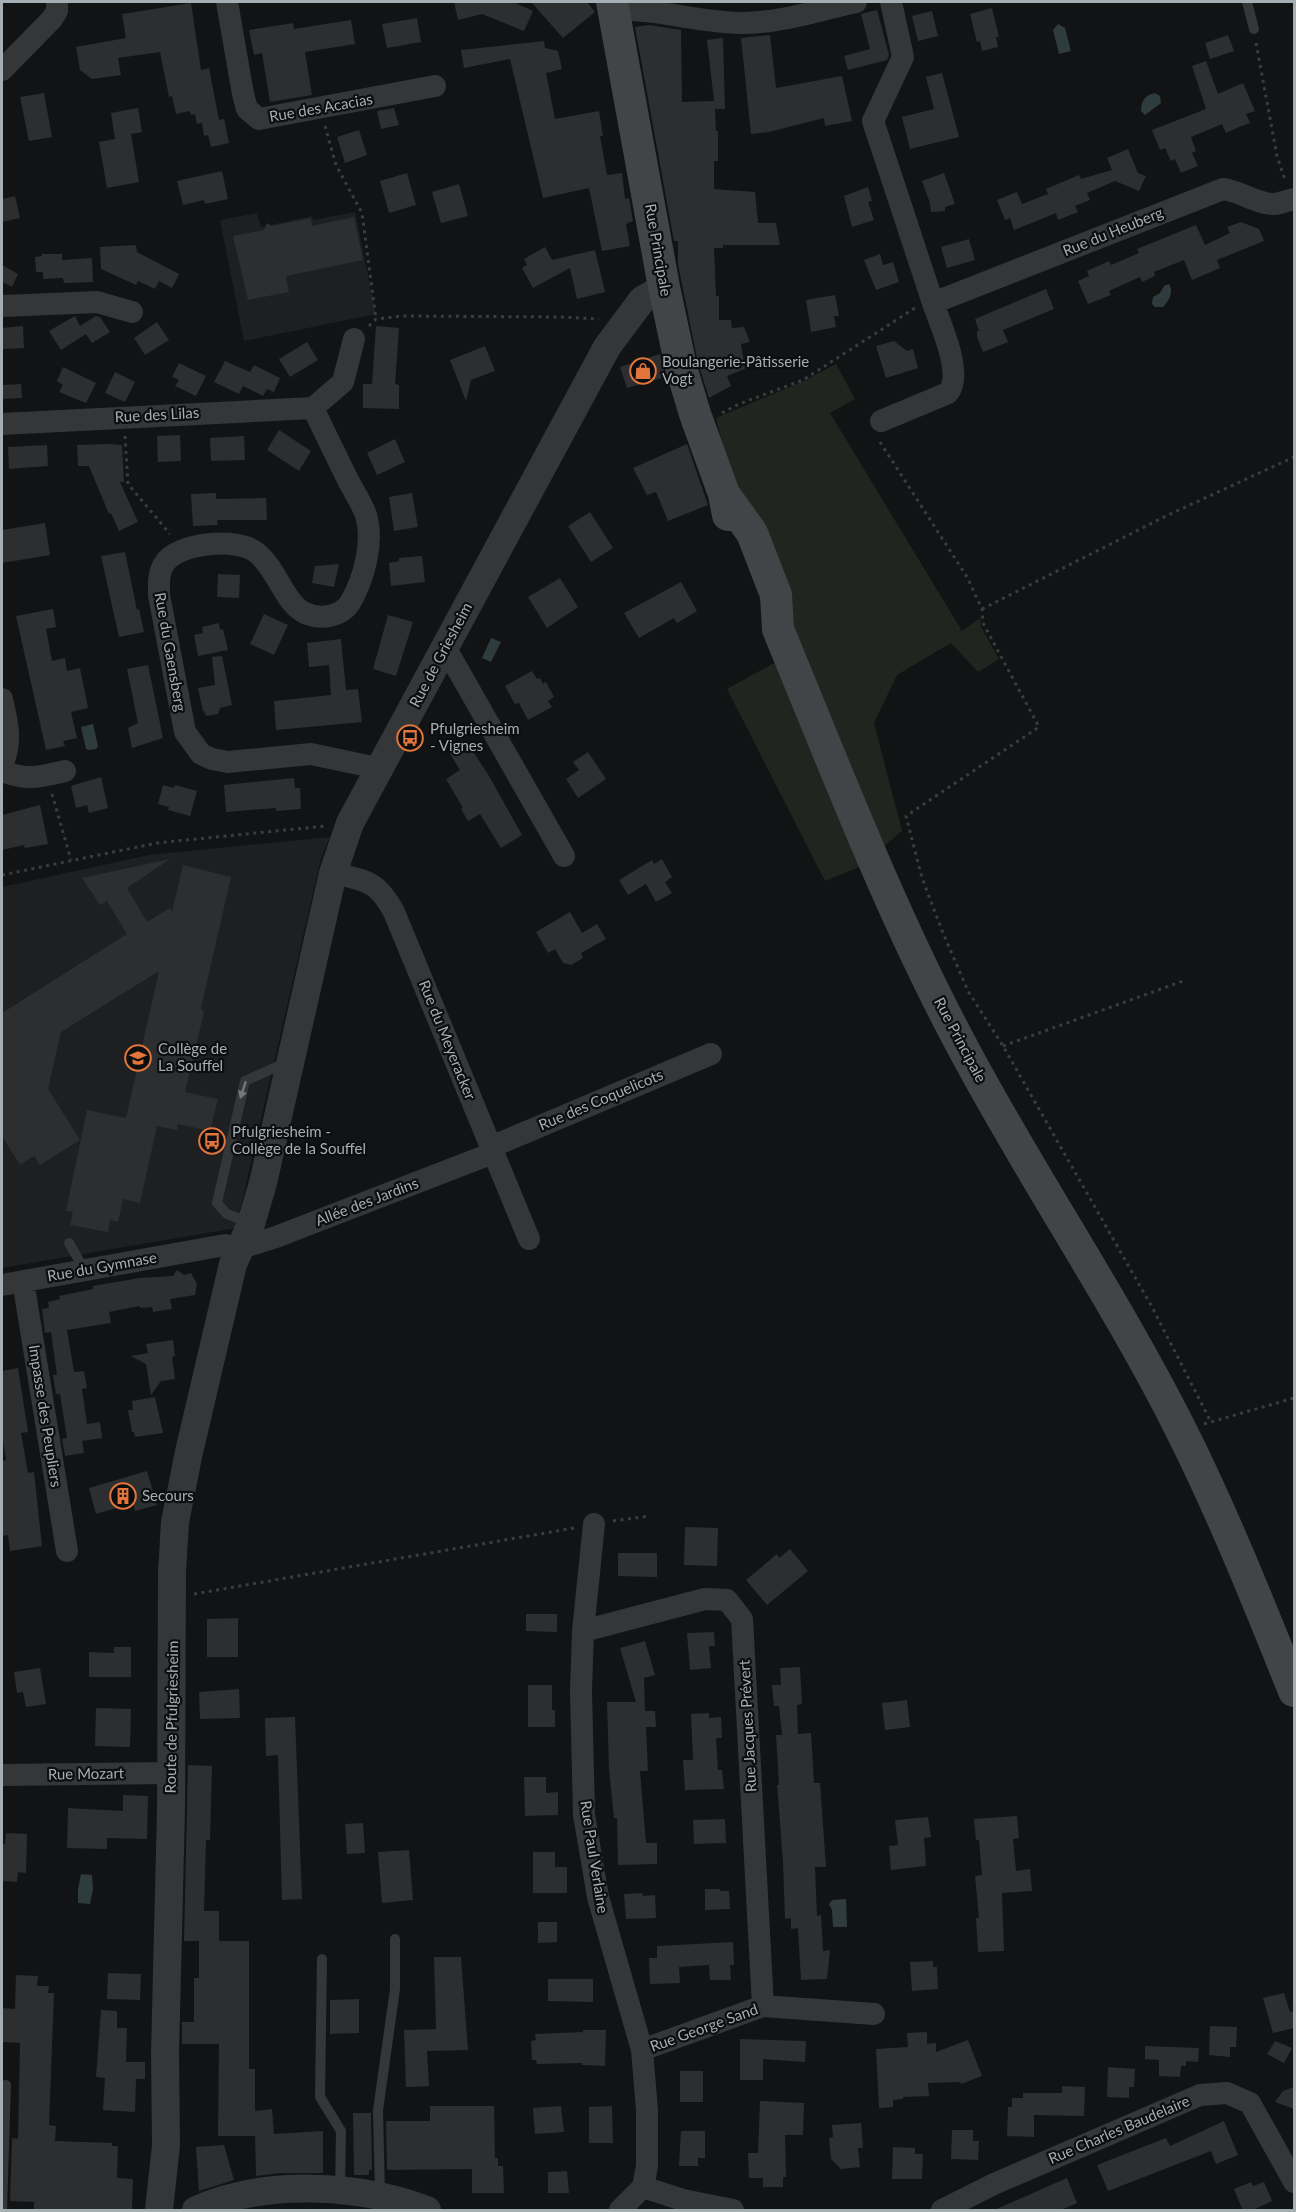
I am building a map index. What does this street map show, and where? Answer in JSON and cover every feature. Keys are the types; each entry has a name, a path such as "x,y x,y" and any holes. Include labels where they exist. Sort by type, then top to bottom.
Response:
{"main road":[{"name":"Rue Principale","path":"613,6 664,287 681,367 724,494 752,533 776,595 778,629 894,911 963,1049 1133,1340 1196,1427 1251,1585 1294,1691"}],"street":[{"path":"2,70 45,28 57,11 57,2"},
{"name":"Rue des Acacias","path":"227,2 247,109 259,119 435,86"},
{"path":"613,6 698,20 762,22 856,2"},
{"path":"881,421 948,393 953,387 954,367 873,121 903,57 891,2"},
{"name":"Rue du Heuberg","path":"933,303 1223,189 1235,190 1262,202 1293,204"},
{"name":"Rue de Griesheim","path":"247,1235 263,1183 333,873 350,823 607,347 642,300 664,287"},
{"path":"2,306 97,302 132,312"},
{"path":"182,549 204,545 235,544 256,551 272,568 291,603 305,613 327,617 346,609 358,589 369,541 366,515 313,408 343,382 354,339"},
{"name":"Rue des Lilas","path":"2,424 313,408"},
{"name":"Rue du Gaensberg","path":"182,549 165,561 159,576 159,595 185,732 193,746 201,754 228,762 311,754 368,766 378,771"},
{"path":"445,647 564,856"},
{"path":"2,699 9,727 8,751 2,766"},
{"path":"2,771 17,777 32,779 56,773"},
{"name":"Rue du Meyeracker","path":"333,873 370,882 385,896 394,912 529,1239"},
{"name":"Rue des Coquelicots","path":"492,1150 711,1053"},
{"name":"Allée des Jardins","path":"202,1249 225,1245 247,1235 276,1237 492,1150"},
{"name":"Route de Pfulgriesheim","path":"159,2211 166,2145 165,2037 173,1545 181,1488 233,1264 247,1235"},
{"name":"Rue du Gymnase","path":"12,1283 202,1249"},
{"name":"Impasse des Peupliers","path":"12,1283 67,1551"},
{"name":"Rue Paul Verlaine","path":"594,1524 583,1631 581,1691 584,1815 598,1897 642,2050 647,2110 647,2166 643,2187"},
{"name":"Rue Jacques Prévert","path":"583,1631 705,1599 727,1600 742,1619 764,2006"},
{"name":"Rue Mozart","path":"2,1775 171,1773"},
{"name":"Rue George Sand","path":"642,2050 764,2006 874,2014"},
{"name":"Rue Charles Baudelaire","path":"942,2211 994,2184 1200,2095 1227,2093 1250,2103 1294,2182"},
{"path":"620,2211 643,2187 683,2200 733,2211"},
{"path":"196,2211 255,2193 286,2190 340,2190 380,2195 427,2211"}],"lane":[{"path":"1247,2 1254,29"},
{"path":"247,1235 217,1203 245,1081 290,1060"},
{"path":"69,1243 85,1271"},
{"path":"380,2195 378,2110 395,1989 395,1940"},
{"path":"321,1959 320,2097 341,2131 340,2190"},
{"path":"2,2211 6,2085"}],"path":[{"path":"1254,29 1276,156 1293,204"},
{"path":"320,109 336,165 362,213 376,319 413,316 592,319"},
{"path":"699,425 739,404 803,380 916,307 933,303"},
{"path":"124,417 128,484 182,549"},
{"path":"881,421 876,425 874,435 967,577 982,609 983,623 1039,727 906,816 922,878 947,943 968,991 1003,1046 1152,1306 1196,1427 1294,1398"},
{"path":"982,609 1166,516 1294,457"},
{"path":"56,773 72,860"},
{"path":"2,875 157,843 350,823"},
{"path":"1003,1046 1186,980"},
{"path":"173,1597 650,1516"}],"shaded area":[{"path":"1058,24 1065,28 1071,51 1059,54 1053,30"},
{"path":"1155,93 1160,96 1161,103 1145,115 1141,111 1143,101"},
{"path":"355,212 376,314 244,341 220,220 257,213 261,227 312,216 313,220"},
{"path":"1169,284 1171,293 1167,302 1163,307 1155,307 1152,304 1153,297"},
{"path":"836,364 855,399 830,413 962,631 980,618 981,627 999,659 978,672 951,643 897,675 874,723 902,831 859,867 825,881 727,689 776,662 716,418 804,381"},
{"path":"491,638 501,642 491,662 482,658"},
{"path":"93,724 98,746 96,749 89,750 86,749 81,727"},
{"name":"Collège de La Souffel","path":"330,837 321,858 236,1228 2,1268 2,887 149,855"},
{"path":"81,1874 92,1875 93,1889 90,1904 78,1903"},
{"path":"846,1899 847,1927 833,1927 832,1910 829,1904 832,1900"}],"building":[{"path":"454,2 513,2 533,11 524,31 482,14 458,20"},
{"path":"531,2 587,2 595,12 563,38"},
{"path":"191,3 201,70 209,68 219,120 224,119 229,143 211,147 208,135 204,136 202,123 197,124 195,114 191,115 190,111 176,114 172,96 169,97 160,52 118,58 121,75 92,79 80,70 76,47 126,38 122,14"},
{"path":"992,8 999,37 996,37 998,47 982,51 980,41 977,42 970,14"},
{"path":"877,10 889,55 887,60 848,70 844,56 870,49 861,14"},
{"path":"932,11 938,36 918,41 912,16"},
{"path":"417,18 421,42 387,48 382,24"},
{"path":"351,20 355,44 305,52 312,95 270,102 262,53 254,55 249,30 293,23 294,29"},
{"path":"649,25 681,30 682,102 714,101 707,40 723,38 725,109 715,109 718,161 714,161 714,189 755,192 758,223 776,223 780,245 723,245 723,248 714,248 719,320 731,320 732,328 744,327 750,342 741,344 745,369 727,376 731,386 709,398 698,363 678,264 678,241 674,241 635,27"},
{"path":"770,35 776,88 842,76 852,121 825,126 824,118 769,132 751,134 741,38"},
{"path":"1228,35 1234,51 1210,59 1205,43"},
{"path":"544,41 545,48 558,51 562,69 546,73 555,119 599,111 603,136 600,136 607,175 622,173 625,199 629,198 633,221 626,224 630,246 602,251 589,188 543,198 510,59 464,68 461,50"},
{"path":"1206,61 1218,94 1243,83 1255,111 1246,114 1250,123 1226,133 1222,124 1191,137 1196,151 1192,153 1198,166 1181,173 1175,159 1171,161 1165,148 1160,150 1152,130 1206,109 1192,66"},
{"path":"942,73 959,137 910,149 902,117 934,109 926,77"},
{"path":"44,93 52,137 29,141 20,97"},
{"path":"138,108 142,132 131,134 139,182 107,188 99,142 115,139 111,113"},
{"path":"394,108 399,125 381,129 377,111"},
{"path":"359,130 367,155 345,163 337,137"},
{"path":"1128,149 1138,173 1146,176 1139,191 1115,181 1087,193 1090,200 1075,206 1078,212 1058,220 1056,213 1014,230 1010,218 1005,220 997,200 1017,192 1022,204 1048,194 1046,189 1079,175 1081,179 1112,170 1107,158"},
{"path":"222,171 228,199 205,204 204,200 183,205 177,181"},
{"path":"407,173 416,205 389,213 380,181"},
{"path":"944,173 955,204 945,207 945,211 931,212 922,181"},
{"path":"459,184 468,216 441,223 432,192"},
{"path":"868,187 872,201 868,202 874,220 852,227 844,196"},
{"path":"15,196 20,218 2,222 2,199"},
{"path":"354,217 363,260 286,276 289,292 248,300 233,236 264,230 267,223 272,226 311,218 312,226"},
{"path":"1241,222 1259,229 1264,241 1217,260 1220,268 1192,280 1184,260 1154,272 1155,276 1142,282 1140,277 1109,291 1111,295 1088,304 1078,281 1089,276 1087,271 1109,261 1111,265 1139,253 1137,249 1196,225 1205,245 1230,233 1227,227"},
{"path":"969,239 975,260 947,268 941,247"},
{"path":"136,245 137,252 179,274 172,288 159,281 155,289 138,281 136,285 101,269 100,247"},
{"path":"545,247 552,260 595,250 605,292 577,299 570,268 533,288 522,268 527,265 524,259"},
{"path":"42,254 62,254 62,260 92,258 93,282 64,283 63,278 43,279 43,272 36,272 35,257 42,256"},
{"path":"880,254 883,265 893,262 899,282 876,290 864,260"},
{"path":"2,265 18,274 12,287 2,282"},
{"path":"1046,289 1054,309 1003,330 1008,342 983,352 977,337 977,331 979,331 975,319"},
{"path":"835,295 839,316 834,316 836,327 811,332 806,300"},
{"path":"75,316 80,326 96,316 100,317 110,332 92,343 86,334 61,350 49,331"},
{"path":"157,322 169,340 145,355 134,338"},
{"path":"23,326 24,348 3,349 2,328"},
{"path":"376,326 399,328 395,384 399,385 399,409 363,408 363,384 372,384"},
{"path":"894,341 907,351 913,349 918,368 886,378 876,346"},
{"path":"307,342 318,360 290,377 279,359"},
{"path":"485,346 495,371 471,380 466,401 450,360"},
{"name":"Boulangerie-Pâtisserie Vogt","path":"660,354 665,377 627,388 620,367"},
{"path":"225,361 250,372 254,365 280,378 274,392 267,389 263,396 243,386 239,394 214,382"},
{"path":"179,363 206,376 196,396 175,386 179,380 172,377"},
{"path":"63,367 96,383 86,403 59,392 63,385 57,381"},
{"path":"115,372 135,382 125,402 105,393"},
{"path":"21,384 22,398 2,399 2,385"},
{"path":"279,430 311,451 299,471 267,450"},
{"path":"180,435 181,461 158,462 157,436"},
{"path":"244,436 245,460 211,461 210,438"},
{"path":"395,439 405,462 377,475 367,453"},
{"path":"687,444 708,505 668,521 656,492 647,495 633,468"},
{"path":"47,445 48,466 9,469 8,447"},
{"path":"77,445 122,445 124,482 120,482 138,522 119,531 111,513 109,514 89,466 78,466"},
{"path":"216,493 216,499 266,498 267,520 217,520 218,525 193,526 191,494"},
{"path":"412,493 418,527 394,531 389,497"},
{"path":"590,512 613,548 591,562 568,526"},
{"path":"45,523 50,555 2,563 2,530"},
{"path":"125,552 144,632 119,637 101,556"},
{"path":"422,556 425,582 391,586 389,563 399,561 399,558"},
{"path":"339,564 334,587 312,583 315,566"},
{"path":"218,574 240,575 239,598 217,597"},
{"path":"560,578 578,607 547,628 528,597"},
{"path":"681,582 697,611 677,623 674,618 639,638 624,613"},
{"path":"53,609 56,627 46,629 52,661 65,658 67,671 80,668 88,708 71,712 77,738 63,741 65,746 46,750 16,616"},
{"path":"264,614 288,625 274,655 250,644"},
{"path":"388,615 413,622 396,676 373,669"},
{"path":"219,623 220,630 223,629 228,650 198,656 194,635 203,633 202,627"},
{"path":"341,639 346,690 358,689 362,722 276,730 274,701 331,695 329,665 309,667 307,643"},
{"path":"222,656 232,705 220,708 218,714 206,716 198,688 215,685 212,657"},
{"path":"148,665 163,738 132,748 128,728 138,723 127,669"},
{"path":"532,671 543,684 546,682 554,697 548,701 552,707 528,720 519,703 515,704 505,686"},
{"path":"467,742 522,835 501,848 480,814 468,821 446,779 460,770 449,752"},
{"path":"588,752 606,779 578,798 566,779 579,770 573,762"},
{"path":"101,777 108,808 89,813 87,805 76,808 71,786"},
{"path":"294,778 295,788 300,788 301,809 276,811 276,808 226,812 224,785"},
{"path":"163,785 174,788 175,785 197,791 190,816 168,810 169,807 158,804"},
{"path":"40,805 48,844 25,848 24,845 2,850 2,815"},
{"path":"170,859 127,888 147,922 170,908 172,912 183,865 231,877 201,1008 204,1012 185,1092 218,1099 210,1131 178,1124 177,1130 157,1126 140,1203 123,1199 118,1222 110,1220 108,1232 70,1225 73,1212 66,1211 87,1110 126,1118 159,971 61,1032 48,1089 80,1140 40,1165 34,1156 20,1165 2,1136 2,1013 127,934 107,901 100,905 82,878"},
{"path":"662,859 672,877 665,882 672,893 656,902 646,884 628,895 619,880 652,860 654,864"},
{"path":"570,912 582,933 597,924 606,939 581,953 583,958 571,965 563,963 555,949 548,953 536,932"},
{"path":"177,1270 184,1275 191,1273 197,1284 195,1295 170,1299 172,1309 153,1312 152,1307 140,1308 140,1306 109,1312 111,1323 67,1330 74,1372 84,1371 87,1388 82,1389 87,1424 100,1422 102,1438 82,1441 84,1453 65,1456 62,1439 67,1438 60,1394 56,1394 53,1375 57,1375 51,1332 45,1333 42,1309 49,1308 48,1302 60,1299 59,1296 93,1289 93,1286 140,1278 173,1276"},
{"path":"173,1340 175,1356 172,1357 175,1379 161,1381 151,1395 146,1364 131,1356 148,1353 146,1344"},
{"path":"18,1368 28,1432 21,1433 28,1473 34,1472 42,1546 10,1551 8,1535 2,1536 2,1461 6,1460 2,1434 2,1371"},
{"path":"155,1397 163,1433 135,1437 128,1410 133,1410 132,1401"},
{"name":"Secours","path":"147,1471 157,1505 135,1511 133,1503 96,1514 89,1488"},
{"path":"685,1527 718,1528 717,1566 684,1565"},
{"path":"790,1549 808,1571 767,1605 746,1580 777,1554 779,1558"},
{"path":"618,1553 657,1553 657,1577 618,1576"},
{"path":"526,1614 557,1614 557,1632 526,1631"},
{"path":"238,1618 238,1657 207,1657 207,1619"},
{"path":"714,1632 715,1646 709,1646 711,1668 690,1670 687,1633"},
{"path":"645,1641 655,1675 644,1678 645,1711 655,1711 656,1727 646,1727 648,1771 640,1771 646,1843 657,1843 657,1864 618,1865 617,1818 614,1818 609,1769 607,1702 636,1702 620,1648"},
{"path":"114,1647 131,1647 131,1677 89,1677 89,1652 114,1653"},
{"path":"800,1667 802,1704 797,1705 798,1734 811,1733 814,1783 820,1783 826,1867 815,1867 817,1916 821,1915 823,1951 830,1950 827,1979 801,1980 798,1928 791,1929 791,1918 785,1919 776,1735 782,1735 779,1706 774,1706 772,1685 781,1685 780,1668"},
{"path":"40,1668 46,1704 26,1707 23,1692 17,1693 14,1672"},
{"path":"528,1685 552,1685 555,1727 528,1727"},
{"path":"239,1689 240,1718 200,1719 199,1692"},
{"path":"907,1700 910,1727 885,1730 882,1703"},
{"path":"96,1708 131,1709 130,1747 95,1746"},
{"path":"709,1713 709,1718 721,1717 722,1738 716,1738 718,1770 722,1770 724,1789 685,1790 683,1760 693,1760 691,1714"},
{"path":"295,1717 302,1899 282,1900 278,1755 266,1756 265,1718"},
{"path":"188,1765 212,1766 210,1840 206,1840 204,1911 219,1911 219,1941 249,1941 249,2069 255,2069 255,2111 272,2109 274,2134 323,2131 323,2173 280,2173 256,2176 255,2136 218,2136 219,2044 182,2044 182,2022 194,2022 194,1978 199,1978 199,1941 184,1941"},
{"path":"524,1777 546,1777 546,1793 558,1792 558,1815 525,1816"},
{"path":"123,1795 148,1796 147,1839 107,1838 107,1849 67,1848 68,1808 123,1811"},
{"path":"1017,1816 1019,1838 1013,1839 1016,1871 1030,1869 1032,1891 1002,1893 1004,1951 978,1952 976,1918 979,1918 975,1876 982,1875 979,1840 976,1840 974,1819"},
{"path":"928,1817 931,1837 924,1838 926,1866 891,1870 889,1846 898,1845 895,1820"},
{"path":"725,1819 726,1843 694,1844 693,1820"},
{"path":"363,1823 365,1853 347,1854 345,1824"},
{"path":"6,1833 27,1834 26,1873 18,1872 17,1882 2,1881 2,1844 5,1844"},
{"path":"409,1850 413,1900 382,1903 378,1852"},
{"path":"533,1852 555,1852 555,1867 567,1867 567,1893 533,1893"},
{"path":"705,1889 729,1891 730,1909 705,1910"},
{"path":"642,1893 643,1896 655,1895 656,1918 626,1919 624,1894"},
{"path":"538,1922 557,1922 557,1942 538,1943"},
{"path":"733,1942 734,1965 730,1965 731,1980 710,1980 709,1965 679,1967 680,1983 650,1984 649,1958 657,1958 657,1946"},
{"path":"434,1957 461,1957 468,2050 427,2051 429,2086 406,2087 404,2030 436,2029"},
{"path":"933,1961 933,1967 937,1967 938,1989 912,1991 910,1962"},
{"path":"108,1973 141,1974 140,2000 107,1999"},
{"path":"16,1975 38,1976 37,1986 49,1986 48,1993 54,1993 49,2125 56,2126 55,2141 112,2143 112,2146 118,2146 117,2178 133,2179 132,2211 34,2211 34,2202 10,2201 12,2138 18,2139 20,2043 2,2042 2,2008 15,2009"},
{"path":"548,1979 593,1979 593,2002 548,2001"},
{"path":"1284,1993 1290,2012 1294,2011 1294,2028 1273,2033 1263,1998"},
{"path":"359,1999 359,2033 330,2034 330,2000"},
{"path":"101,2010 117,2011 117,2028 127,2028 126,2062 145,2062 145,2079 136,2079 135,2112 103,2110 105,2078 96,2077"},
{"path":"1210,2026 1237,2027 1236,2047 1230,2047 1230,2057 1209,2055"},
{"path":"583,2030 606,2030 605,2066 582,2065 582,2063 537,2064 536,2060 532,2060 531,2041 536,2040 535,2034 583,2032"},
{"path":"927,2032 927,2044 936,2043 936,2052 968,2040 982,2076 961,2084 960,2082 928,2083 929,2096 903,2097 903,2099 893,2100 893,2107 879,2108 876,2049 908,2047 907,2033"},
{"path":"740,2039 806,2041 805,2062 763,2059 763,2080 740,2080"},
{"path":"1275,2041 1292,2048 1284,2063 1267,2054"},
{"path":"1145,2046 1199,2048 1198,2062 1186,2061 1186,2066 1181,2066 1180,2077 1159,2076 1159,2060 1145,2059"},
{"path":"1108,2067 1135,2069 1134,2087 1129,2087 1129,2098 1107,2097"},
{"path":"680,2071 703,2071 703,2102 680,2102"},
{"path":"1062,2086 1085,2087 1084,2116 1034,2115 1034,2137 1007,2136 1008,2107 1012,2107 1012,2098 1023,2098 1023,2093 1062,2093"},
{"path":"1294,2087 1294,2109 1275,2102 1283,2091"},
{"path":"760,2101 804,2103 803,2135 785,2135 786,2177 783,2177 783,2187 763,2187 763,2178 749,2178 748,2153 758,2153"},
{"path":"430,2106 494,2106 495,2158 498,2158 498,2166 503,2166 504,2193 472,2193 472,2169 387,2170 386,2121 430,2121"},
{"path":"561,2106 564,2132 535,2134 533,2108"},
{"path":"612,2106 613,2143 589,2143 589,2107"},
{"path":"353,2113 371,2113 372,2170 369,2170 369,2175 354,2175"},
{"path":"1224,2121 1238,2155 1216,2164 1211,2151 1108,2191 1097,2165 1166,2138 1170,2146"},
{"path":"861,2123 863,2148 858,2148 860,2167 841,2169 831,2159 829,2138 833,2137 832,2125"},
{"path":"952,2130 973,2130 973,2141 979,2141 978,2160 951,2159"},
{"path":"681,2131 705,2131 705,2158 698,2158 698,2166 679,2166"},
{"path":"224,2145 234,2180 199,2191 196,2147"},
{"path":"893,2147 915,2148 915,2154 923,2154 922,2179 892,2179"},
{"path":"567,2171 569,2193 548,2193 548,2172"},
{"path":"1067,2178 1077,2203 1059,2211 992,2211"},
{"path":"1251,2182 1253,2186 1264,2182 1272,2201 1251,2211 1243,2211 1234,2189"}],"place":[{"name":"Boulangerie-Pâtisserie Vogt","path":"643,371"},
{"name":"Pfulgriesheim - Vignes","path":"410,738"},
{"name":"Collège de La Souffel","path":"138,1058"},
{"name":"Pfulgriesheim - Collège de la Souffel","path":"212,1141"},
{"name":"Secours","path":"123,1496"}]}
